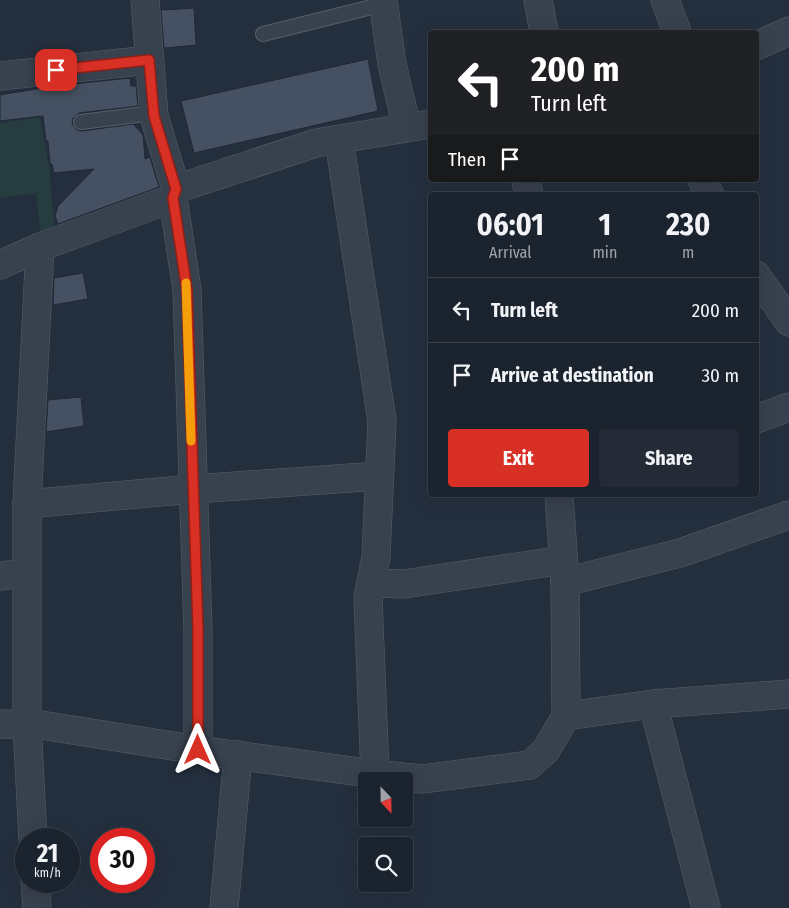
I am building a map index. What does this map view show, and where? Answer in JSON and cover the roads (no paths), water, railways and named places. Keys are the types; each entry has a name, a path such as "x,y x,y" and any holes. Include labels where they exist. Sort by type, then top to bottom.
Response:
{"street":[{"path":"145,0 153,113 175,193 187,290 198,630 198,750"},
{"path":"538,0 544,30"},
{"path":"665,0 676,30"},
{"path":"0,265 175,193 316,143 418,126 392,64 384,2"},
{"path":"759,45 789,31"},
{"path":"0,76 149,60"},
{"path":"339,140 374,358 382,422 376,557 368,597 375,772"},
{"path":"32,828 27,724 13,574 27,504 40,247"},
{"path":"759,285 764,301 789,322"},
{"path":"759,418 789,407"},
{"path":"27,504 193,489 379,476"},
{"path":"413,778 422,779 530,765 546,750 566,716 564,571 559,497"},
{"path":"371,583 404,584 564,571 680,553 789,515"},
{"path":"566,716 653,704 789,694"},
{"path":"653,704 706,908"},
{"path":"0,724 27,724 361,772"},
{"path":"224,908 238,755"},
{"path":"35,893 36,908"}],"lane":[{"path":"263,34 384,2"},
{"path":"81,122 153,113"}]}
